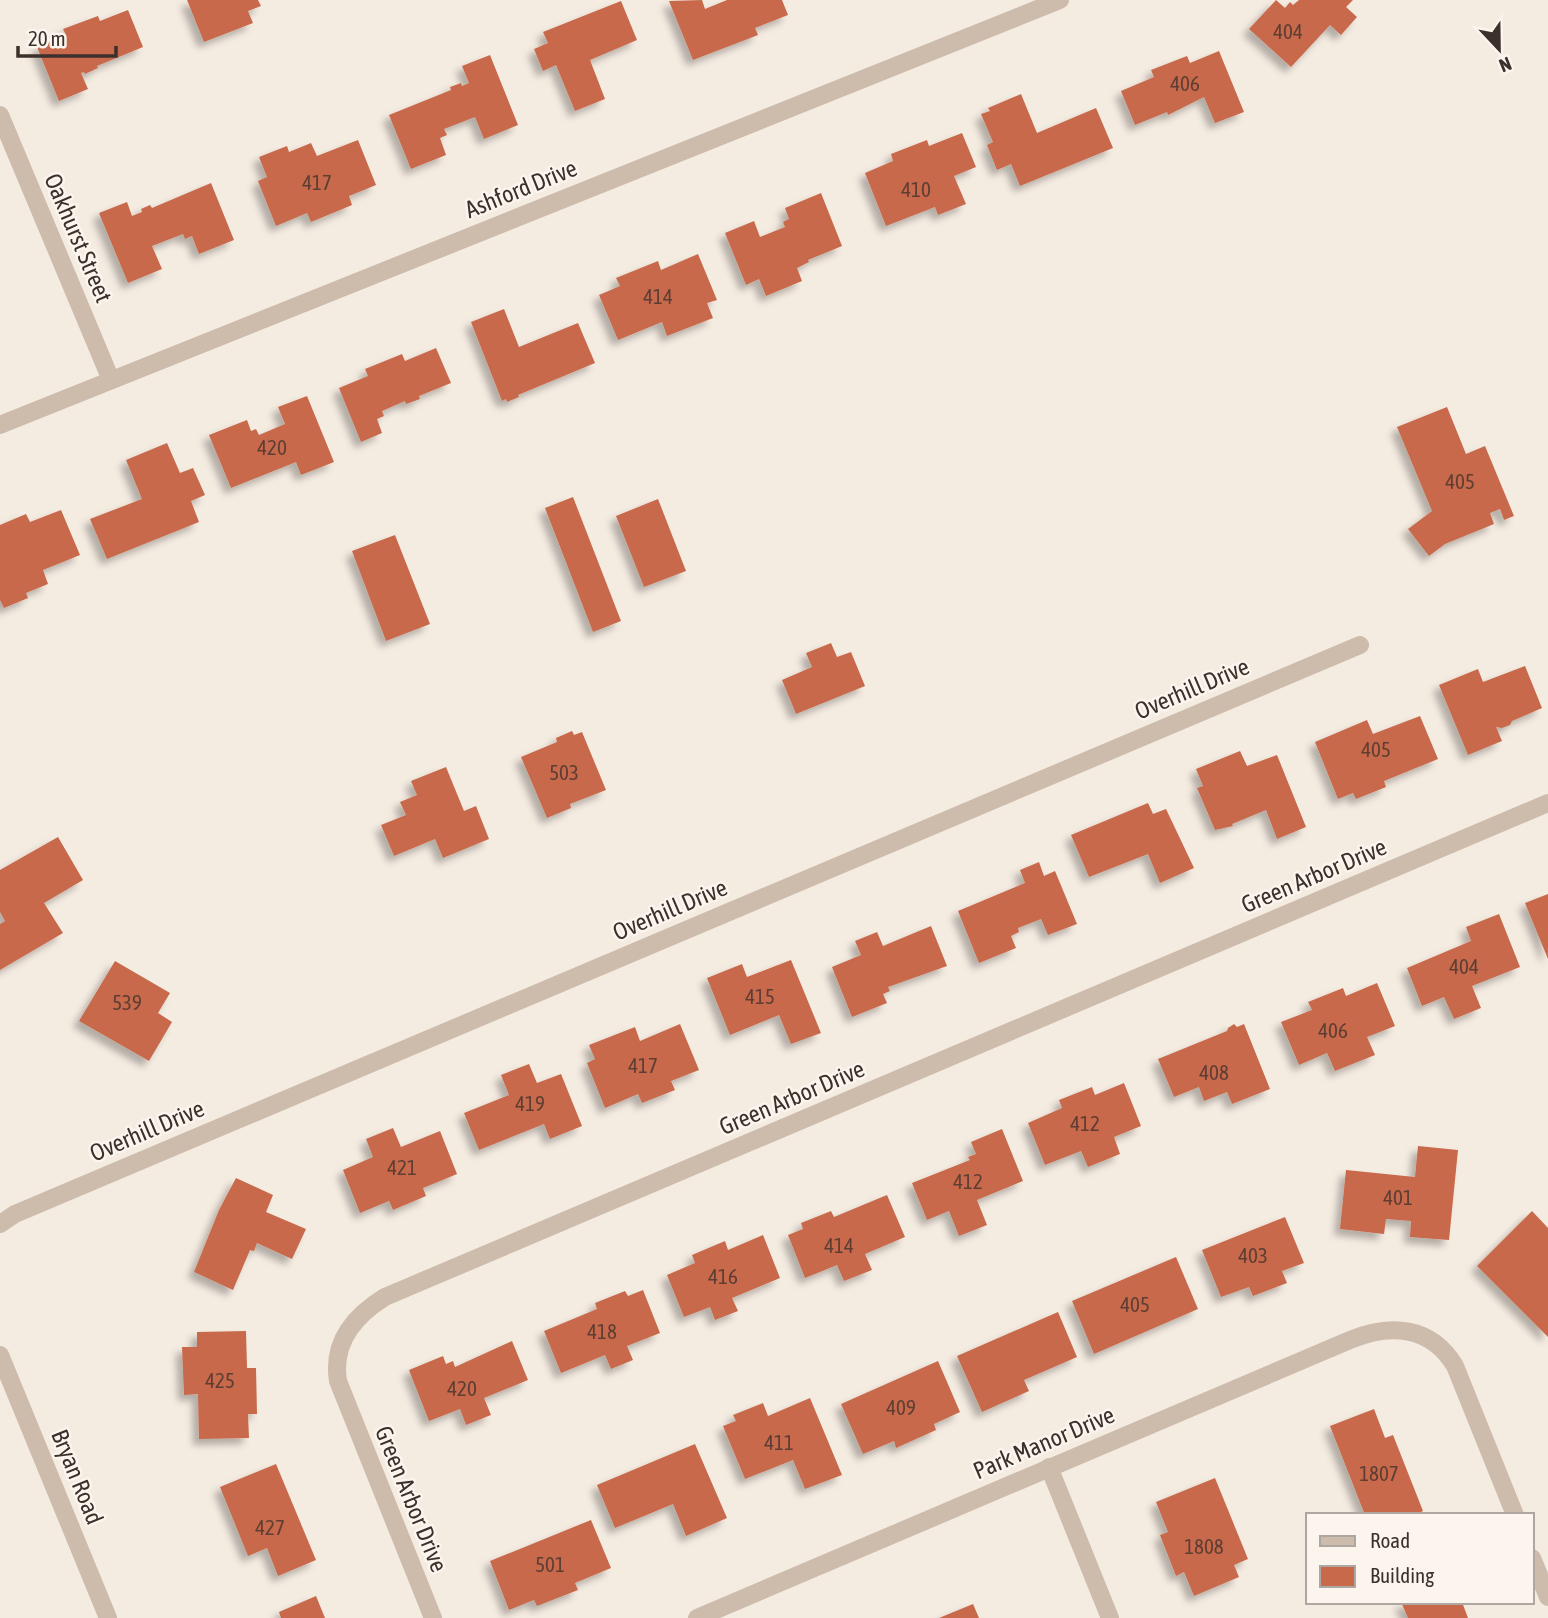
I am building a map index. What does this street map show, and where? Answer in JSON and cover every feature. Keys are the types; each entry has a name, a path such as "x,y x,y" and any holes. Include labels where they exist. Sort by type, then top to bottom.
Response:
{"street":[{"name":"Ashford Drive","path":"0,425 1060,0"},
{"name":"Oakhurst Street","path":"0,115 111,380"},
{"name":"Overhill Drive","path":"0,1224 15,1214 1360,645"},
{"name":"Green Arbor Drive","path":"433,1618 338,1381 336,1367 342,1341 355,1321 374,1304 385,1297 1548,803"},
{"name":"Park Manor Drive","path":"697,1618 1365,1334 1390,1329 1415,1332 1432,1340 1449,1356 1514,1513"},
{"name":"Bryan Road","path":"0,1355 108,1618"},
{"path":"1049,1467 1110,1618"},
{"path":"1534,1563 1548,1597"}],"building":[{"path":"187,0 258,0 261,6 248,11 253,23 204,42"},
{"path":"702,0 705,9 727,0 782,0 788,15 755,28 758,35 693,60 669,1"},
{"path":"1276,0 1285,8 1290,2 1293,5 1299,0 1353,0 1346,7 1357,17 1341,35 1330,25 1291,67 1249,29"},
{"path":"621,1 637,40 590,60 605,99 575,111 556,65 543,71 534,49 548,43 543,32"},
{"path":"128,10 143,47 97,66 98,68 85,74 81,73 88,89 59,101 37,47 66,35 63,29 98,16 100,21"},
{"path":"1219,51 1244,112 1215,123 1204,97 1168,115 1167,112 1135,125 1121,91 1154,77 1151,70 1187,56 1190,63"},
{"path":"490,55 518,125 484,139 475,117 444,129 447,135 440,138 446,155 411,169 389,115 451,90 450,87 469,83 462,66"},
{"path":"1021,94 1037,133 1096,108 1113,148 1020,186 1011,164 997,170 987,145 993,142 981,114 990,111 988,108"},
{"path":"962,133 976,167 954,176 966,204 938,215 935,207 886,226 865,173 893,161 891,154 927,140 929,146"},
{"path":"358,140 376,185 349,196 352,205 311,222 307,213 276,226 258,181 267,177 259,157 287,146 289,152 311,143 317,156"},
{"path":"211,183 234,240 199,254 192,236 185,239 183,234 152,246 162,269 128,283 99,213 127,202 132,216 150,205 152,208"},
{"path":"821,193 842,246 808,260 809,262 797,268 802,281 766,296 759,279 746,285 725,233 754,221 760,237 785,227 783,222 789,219 785,208"},
{"path":"698,254 717,300 707,303 713,318 667,336 662,322 618,340 599,295 620,286 616,278 658,261 661,270"},
{"path":"504,309 519,347 578,323 595,363 507,402 506,399 502,401 471,322"},
{"path":"436,348 451,383 419,396 420,399 406,404 405,401 382,411 384,416 377,419 382,433 361,442 339,388 368,376 365,369 402,354 405,361"},
{"path":"307,396 334,462 301,475 296,462 231,488 209,435 247,420 251,431 256,429 259,435 285,424 278,407"},
{"path":"1447,407 1466,454 1485,446 1514,516 1504,520 1500,509 1490,513 1494,524 1445,544 1429,556 1408,529 1432,511 1397,427"},
{"path":"167,443 180,473 193,468 205,495 191,501 199,522 107,559 90,519 142,499 126,460"},
{"path":"573,497 621,621 593,632 545,508"},
{"path":"658,499 686,571 644,587 616,516"},
{"path":"61,510 80,555 43,570 48,584 26,593 28,598 4,608 0,600 0,525 26,514 30,522"},
{"path":"395,535 430,624 386,641 352,551"},
{"path":"831,643 837,657 851,652 865,686 796,714 782,680 812,667 806,653"},
{"path":"1525,666 1542,708 1512,721 1510,725 1496,727 1502,741 1468,755 1439,685 1478,669 1483,682"},
{"path":"1420,716 1438,759 1384,781 1386,787 1356,799 1353,793 1338,799 1315,742 1367,720 1373,734"},
{"path":"572,731 574,735 582,732 606,790 570,804 571,808 547,818 521,757 557,742 556,738"},
{"path":"1240,751 1247,766 1277,755 1306,827 1277,839 1266,810 1232,824 1233,826 1215,830 1197,788 1203,786 1196,769"},
{"path":"446,767 464,811 476,806 489,839 443,858 435,839 394,856 381,825 406,815 400,802 417,795 411,781"},
{"path":"1148,803 1153,814 1166,809 1194,868 1160,883 1148,854 1089,877 1071,835"},
{"path":"58,837 83,880 44,903 63,933 0,970 0,924 5,921 0,912 0,870"},
{"path":"1039,862 1044,876 1055,871 1077,924 1048,935 1041,919 1018,928 1019,932 1011,936 1016,948 979,963 958,911 1025,883 1020,870"},
{"path":"1548,894 1548,959 1525,903"},
{"path":"1499,914 1520,967 1472,986 1481,1008 1454,1019 1444,997 1422,1006 1407,968 1471,941 1466,927"},
{"path":"931,926 947,966 888,987 890,991 883,994 887,1003 852,1017 832,967 861,955 855,941 877,932 883,946"},
{"path":"791,960 821,1033 791,1044 779,1015 730,1035 707,978 742,964 747,977"},
{"path":"115,961 170,993 158,1013 172,1022 149,1061 79,1021"},
{"path":"1377,983 1395,1026 1367,1037 1375,1055 1335,1071 1327,1053 1299,1065 1281,1022 1312,1010 1308,1002 1343,988 1346,996"},
{"path":"680,1024 699,1070 671,1081 675,1090 642,1103 638,1094 605,1108 587,1063 595,1059 589,1045 635,1027 640,1041"},
{"path":"1234,1024 1237,1027 1244,1024 1270,1089 1232,1104 1227,1092 1204,1101 1199,1087 1174,1097 1158,1059 1227,1031"},
{"path":"529,1064 537,1083 561,1074 582,1126 550,1139 544,1124 479,1150 464,1113 509,1095 501,1075"},
{"path":"1124,1083 1141,1126 1114,1137 1120,1154 1088,1167 1081,1151 1045,1165 1028,1123 1062,1108 1059,1100 1092,1087 1095,1095"},
{"path":"393,1128 401,1147 440,1131 457,1174 423,1188 426,1196 393,1210 389,1201 360,1213 343,1170 373,1157 366,1139"},
{"path":"1002,1129 1023,1181 977,1200 987,1225 959,1236 949,1211 927,1220 912,1183 970,1160 968,1157 976,1154 971,1142"},
{"path":"1418,1146 1458,1150 1449,1240 1410,1237 1411,1221 1386,1219 1384,1234 1340,1229 1346,1170 1415,1177"},
{"path":"236,1178 273,1195 266,1212 306,1229 292,1259 257,1243 254,1251 250,1250 233,1290 194,1272 219,1210"},
{"path":"887,1195 905,1237 865,1254 872,1270 844,1281 837,1265 805,1278 788,1235 803,1229 801,1223 831,1211 834,1217"},
{"path":"1532,1211 1548,1228 1548,1337 1477,1266"},
{"path":"1285,1217 1304,1263 1282,1271 1287,1283 1253,1296 1249,1287 1221,1297 1202,1250"},
{"path":"763,1235 780,1278 732,1298 738,1311 715,1320 710,1307 684,1317 667,1275 695,1263 692,1255 725,1241 728,1250"},
{"path":"1176,1257 1198,1309 1094,1354 1072,1301"},
{"path":"643,1290 660,1333 627,1346 633,1360 611,1369 605,1355 561,1373 544,1331 597,1309 595,1303 625,1291 628,1296"},
{"path":"1058,1312 1077,1357 1024,1380 1029,1391 982,1412 957,1356"},
{"path":"246,1331 247,1368 256,1368 257,1414 248,1414 249,1438 199,1439 198,1394 184,1395 182,1347 197,1347 197,1332"},
{"path":"512,1341 528,1380 484,1398 491,1415 466,1425 460,1409 429,1421 409,1370 443,1356 446,1364 453,1361 455,1367"},
{"path":"938,1361 960,1412 934,1424 936,1430 896,1448 894,1441 863,1454 841,1404"},
{"path":"810,1398 842,1475 805,1489 793,1460 745,1479 723,1426 736,1421 733,1415 763,1403 768,1416"},
{"path":"1374,1409 1385,1438 1393,1435 1423,1511 1364,1513 1330,1426"},
{"path":"695,1444 727,1518 686,1536 673,1504 615,1528 597,1485"},
{"path":"276,1464 316,1560 278,1576 267,1548 248,1556 220,1487"},
{"path":"1215,1478 1248,1559 1234,1565 1239,1577 1194,1596 1184,1572 1176,1576 1160,1535 1168,1532 1156,1502"},
{"path":"591,1520 611,1568 575,1583 578,1590 537,1606 534,1600 509,1610 490,1561"},
{"path":"316,1596 325,1618 281,1618 279,1612"},
{"path":"973,1604 979,1618 939,1618"},
{"path":"1402,1604 1463,1604 1468,1618 1408,1618"}]}
